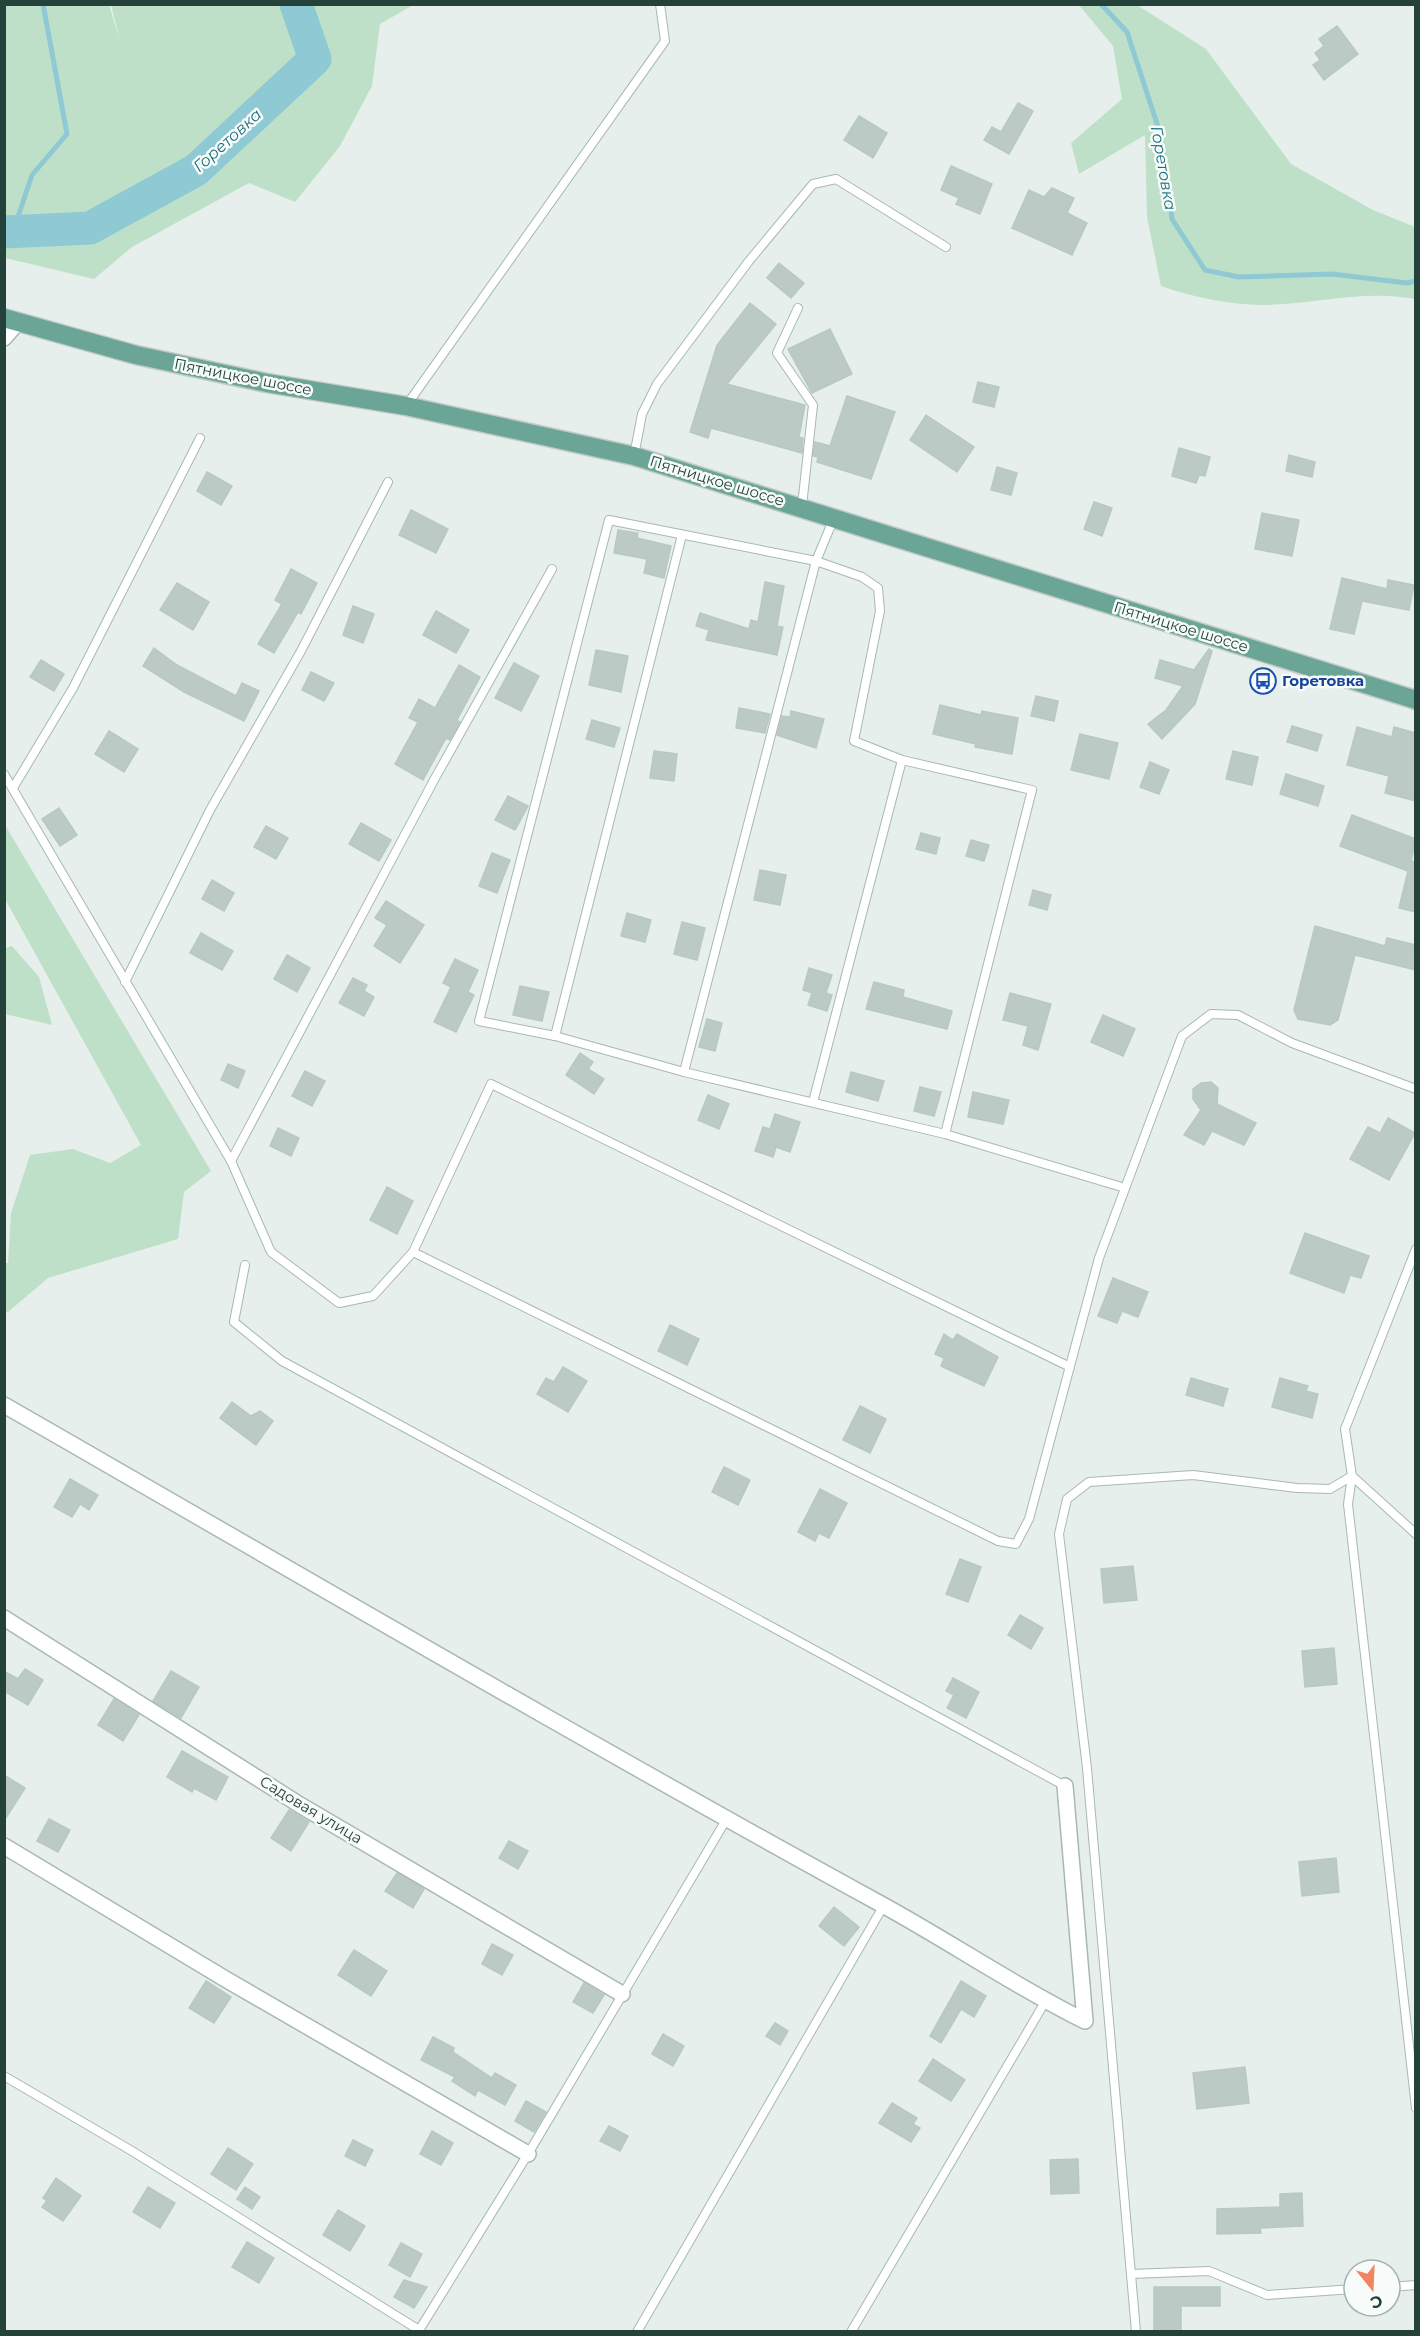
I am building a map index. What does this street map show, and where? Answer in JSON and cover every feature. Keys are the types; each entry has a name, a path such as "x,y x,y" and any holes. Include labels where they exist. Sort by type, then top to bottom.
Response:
{"main road":[{"name":"Пятницкое шоссе","path":"11,320 167,362 267,383 406,406 634,456 835,516 1416,700"}],"street":[{"path":"4,338 11,320"},
{"path":"4,1405 726,1820 884,1905 1045,2002 1085,2021 1065,1786"},
{"name":"Садовая улица","path":"4,1618 300,1805 622,1994"},
{"path":"4,1846 227,1980 528,2154"}],"lane":[{"path":"406,406 665,41 660,4"},
{"path":"634,456 642,414 657,384 749,261 813,184 836,179 946,247"},
{"path":"798,308 777,353 813,405 802,506"},
{"path":"13,789 73,688 200,438"},
{"path":"125,982 210,810 301,651 388,482"},
{"path":"684,1072 816,561 835,516"},
{"path":"945,1134 1032,790 902,760 854,741 880,611 878,588 862,577 816,561 609,520 479,1021 555,1036 684,1072 945,1134 1125,1188"},
{"path":"555,1036 682,535"},
{"path":"231,1161 434,780 552,569"},
{"path":"813,1102 902,760"},
{"path":"4,774 231,1161 271,1251 339,1303 373,1296 413,1252 491,1084 1070,1367"},
{"path":"413,1252 998,1541 1016,1544 1029,1519 1099,1258 1182,1036 1211,1014 1238,1015 1292,1043 1416,1089"},
{"path":"1416,1249 1345,1429 1352,1476 1348,1504 1413,2053 1416,2108"},
{"path":"245,1265 234,1322 282,1361 1065,1786"},
{"path":"1136,2331 1087,1768 1059,1534 1067,1499 1089,1482 1193,1475 1297,1488 1330,1489 1352,1476"},
{"path":"1352,1476 1416,1534"},
{"path":"4,2076 132,2151 419,2331 528,2154 726,1820"},
{"path":"637,2331 884,1905"},
{"path":"851,2331 1045,2002"},
{"path":"1131,2274 1209,2271 1267,2295 1342,2290"}],"green space":[{"path":"5,4 109,5 120,41 111,5 413,5 380,24 372,86 340,146 295,202 249,183 132,247 94,279 5,258"},
{"path":"1079,5 1137,5 1206,49 1291,164 1373,210 1415,227 1415,299 1376,296 1260,305 1209,299 1161,286 1147,217 1145,135 1079,174 1071,143 1122,99 1113,46"},
{"path":"5,825 211,1171 184,1192 178,1239 48,1278 8,1312 5,1311 4,1263 8,1263 11,1213 30,1155 73,1149 110,1163 141,1145 5,899"},
{"path":"12,946 39,977 52,1025 5,1014 5,948"}],"building":[{"path":"1337,26 1358,54 1324,80 1313,65 1320,60 1315,53 1324,46 1319,39"},
{"path":"1018,103 1033,111 1009,154 984,140 992,127 1001,132"},
{"path":"859,116 887,133 873,158 844,140"},
{"path":"951,166 992,184 980,214 956,204 959,198 941,190"},
{"path":"1052,188 1074,198 1067,213 1087,223 1072,255 1012,228 1029,190 1044,197"},
{"path":"779,263 804,283 791,298 767,278"},
{"path":"750,303 776,324 727,384 805,405 799,437 803,438 802,453 711,428 708,438 690,432 717,345"},
{"path":"830,329 852,374 812,393 788,349"},
{"path":"978,382 999,387 994,407 973,402"},
{"path":"847,396 895,412 871,479 817,462 818,457 813,456 815,442 830,446"},
{"path":"926,415 974,447 957,472 910,440"},
{"path":"1179,448 1210,457 1205,476 1199,475 1196,483 1172,476"},
{"path":"1289,455 1315,462 1312,477 1286,471"},
{"path":"997,467 1017,473 1011,495 991,490"},
{"path":"207,472 232,486 221,505 197,491"},
{"path":"1094,502 1112,508 1102,536 1084,529"},
{"path":"411,510 448,529 436,553 399,535"},
{"path":"1262,513 1299,520 1292,556 1255,549"},
{"path":"618,530 638,533 637,538 671,546 664,578 644,573 647,559 614,553"},
{"path":"291,569 317,583 301,614 298,612 274,653 258,644 282,604 275,600"},
{"path":"1342,578 1387,589 1388,580 1414,585 1409,610 1362,601 1354,634 1330,629"},
{"path":"765,582 784,586 777,626 783,627 777,655 706,640 709,630 696,626 700,613 749,629 751,620 758,622"},
{"path":"177,583 209,602 193,630 160,610"},
{"path":"353,606 374,614 363,643 343,635"},
{"path":"436,611 469,630 456,653 423,635"},
{"path":"154,648 177,665 236,696 242,683 259,691 244,721 184,692 143,666"},
{"path":"1209,649 1212,651 1195,704 1162,739 1148,724 1166,710 1183,686 1155,678 1160,660 1194,670"},
{"path":"596,650 628,656 621,692 589,685"},
{"path":"41,660 64,674 54,691 30,677"},
{"path":"514,663 539,676 521,711 495,698"},
{"path":"459,665 480,677 457,720 460,722 450,740 446,738 423,780 395,764 418,722 409,718 419,699 435,708"},
{"path":"311,672 334,683 324,701 302,690"},
{"path":"1036,696 1058,701 1054,721 1031,716"},
{"path":"940,705 981,715 982,711 1018,718 1012,754 975,747 976,744 933,734"},
{"path":"739,708 770,714 765,733 736,728"},
{"path":"791,711 824,719 816,748 777,735 782,716 790,717"},
{"path":"592,720 620,728 614,747 586,739"},
{"path":"1292,726 1322,735 1317,751 1287,742"},
{"path":"1357,727 1392,737 1394,727 1416,733 1416,801 1385,793 1389,776 1347,765"},
{"path":"109,731 138,749 124,772 95,754"},
{"path":"1080,734 1118,743 1109,779 1071,770"},
{"path":"654,751 677,754 674,781 650,778"},
{"path":"1233,751 1258,757 1252,785 1226,779"},
{"path":"1150,762 1169,770 1159,794 1140,787"},
{"path":"1286,774 1324,786 1318,806 1280,794"},
{"path":"508,796 528,806 515,830 495,820"},
{"path":"59,808 77,835 60,846 42,819"},
{"path":"1352,815 1416,839 1411,861 1416,862 1416,912 1399,908 1408,871 1340,846"},
{"path":"361,823 391,840 379,861 349,844"},
{"path":"266,826 288,838 276,859 254,847"},
{"path":"921,833 940,838 936,854 916,849"},
{"path":"971,840 989,845 984,861 966,856"},
{"path":"492,853 510,860 497,893 479,886"},
{"path":"760,870 786,875 780,905 754,900"},
{"path":"212,880 234,893 224,911 202,899"},
{"path":"1033,890 1051,895 1047,910 1029,905"},
{"path":"386,901 424,925 400,963 374,946 387,925 375,918"},
{"path":"627,913 651,920 645,942 621,936"},
{"path":"682,922 705,928 697,960 674,954"},
{"path":"1315,926 1385,946 1387,938 1416,945 1416,970 1355,955 1338,1020 1330,1025 1298,1019 1294,1010"},
{"path":"201,933 233,951 222,970 190,953"},
{"path":"287,955 310,968 297,992 274,979"},
{"path":"455,959 478,970 468,992 474,995 456,1032 434,1022 451,987 443,983"},
{"path":"809,968 832,975 826,993 832,995 827,1011 808,1005 812,993 803,990"},
{"path":"353,978 367,985 364,991 374,997 364,1016 339,1003"},
{"path":"874,982 904,990 903,997 952,1011 947,1029 866,1009"},
{"path":"520,986 549,992 542,1021 513,1015"},
{"path":"1010,993 1051,1004 1038,1050 1023,1045 1028,1026 1003,1020"},
{"path":"1103,1015 1135,1029 1123,1056 1091,1042"},
{"path":"707,1019 722,1023 715,1051 699,1047"},
{"path":"580,1053 593,1062 588,1069 604,1079 594,1094 566,1075"},
{"path":"228,1064 245,1071 238,1088 221,1080"},
{"path":"305,1071 325,1081 312,1106 292,1096"},
{"path":"851,1072 884,1081 878,1101 846,1092"},
{"path":"1211,1082 1218,1088 1217,1104 1256,1123 1244,1145 1212,1131 1204,1145 1184,1135 1201,1110 1193,1099 1193,1089 1201,1083"},
{"path":"920,1087 941,1092 934,1116 914,1111"},
{"path":"973,1092 1009,1100 1003,1124 968,1117"},
{"path":"708,1095 729,1104 719,1129 698,1120"},
{"path":"775,1114 800,1122 790,1152 776,1147 773,1157 755,1151 763,1127 770,1129"},
{"path":"1388,1118 1415,1133 1389,1180 1350,1159 1368,1127 1380,1133"},
{"path":"278,1128 299,1138 291,1156 270,1146"},
{"path":"387,1187 413,1201 397,1234 370,1220"},
{"path":"1305,1233 1369,1256 1361,1278 1350,1275 1344,1293 1290,1273"},
{"path":"1113,1278 1148,1292 1138,1317 1122,1311 1117,1323 1098,1316"},
{"path":"670,1325 699,1339 687,1365 658,1351"},
{"path":"944,1334 953,1340 957,1334 998,1357 984,1386 941,1366 944,1358 935,1354"},
{"path":"563,1367 587,1381 568,1412 537,1394 546,1378 554,1382"},
{"path":"1191,1378 1228,1389 1223,1406 1186,1395"},
{"path":"1280,1378 1308,1386 1306,1391 1318,1394 1312,1418 1272,1407"},
{"path":"232,1402 251,1416 260,1411 273,1421 256,1445 220,1418"},
{"path":"860,1406 886,1419 870,1453 843,1440"},
{"path":"724,1467 750,1480 738,1505 712,1492"},
{"path":"70,1479 98,1495 89,1510 80,1504 72,1517 54,1507"},
{"path":"820,1489 847,1503 829,1538 819,1533 815,1541 798,1532"},
{"path":"960,1559 981,1567 968,1602 946,1594"},
{"path":"1133,1566 1137,1600 1104,1603 1101,1569"},
{"path":"1020,1615 1043,1628 1031,1649 1008,1635"},
{"path":"1334,1648 1337,1684 1305,1687 1302,1651"},
{"path":"25,1669 43,1680 28,1705 4,1691 4,1671 18,1679"},
{"path":"171,1671 199,1687 181,1718 153,1701"},
{"path":"953,1678 979,1692 966,1718 947,1708 954,1695 946,1691"},
{"path":"114,1699 139,1715 123,1741 98,1725"},
{"path":"182,1751 228,1777 216,1800 194,1788 192,1792 167,1777"},
{"path":"4,1775 25,1788 4,1821"},
{"path":"289,1810 309,1822 291,1851 271,1838"},
{"path":"49,1819 70,1830 58,1852 37,1841"},
{"path":"509,1841 528,1851 518,1869 499,1858"},
{"path":"1336,1858 1339,1892 1302,1896 1299,1862"},
{"path":"397,1873 424,1889 413,1908 385,1891"},
{"path":"834,1907 859,1927 844,1946 819,1926"},
{"path":"492,1944 513,1955 502,1975 482,1964"},
{"path":"354,1950 387,1971 371,1996 338,1975"},
{"path":"206,1981 231,1997 214,2023 189,2008"},
{"path":"961,1981 986,1996 974,2017 961,2009 941,2043 930,2036"},
{"path":"584,1983 604,1995 593,2013 573,2002"},
{"path":"775,2023 788,2031 780,2045 766,2036"},
{"path":"663,2034 684,2046 673,2066 652,2054"},
{"path":"433,2037 454,2048 453,2052 492,2078 495,2073 516,2085 505,2105 478,2090 475,2096 452,2081 455,2077 421,2060"},
{"path":"933,2059 965,2080 951,2101 919,2081"},
{"path":"1245,2067 1249,2103 1197,2109 1193,2073"},
{"path":"526,2101 546,2112 534,2132 515,2121"},
{"path":"892,2103 917,2118 913,2124 920,2128 911,2142 879,2123"},
{"path":"609,2126 628,2136 620,2151 600,2141"},
{"path":"432,2131 453,2143 441,2165 420,2154"},
{"path":"353,2140 373,2150 365,2166 345,2156"},
{"path":"228,2148 253,2164 236,2190 211,2174"},
{"path":"1078,2159 1079,2193 1051,2194 1050,2160"},
{"path":"56,2178 81,2196 63,2221 42,2207 47,2201 43,2198"},
{"path":"148,2187 175,2203 160,2228 133,2212"},
{"path":"245,2187 260,2197 252,2209 237,2199"},
{"path":"1302,2193 1303,2226 1260,2228 1261,2233 1217,2234 1217,2209 1280,2207 1280,2194"},
{"path":"338,2210 365,2226 350,2251 323,2235"},
{"path":"247,2242 274,2258 259,2283 232,2267"},
{"path":"401,2243 422,2254 410,2277 389,2265"},
{"path":"404,2280 427,2287 414,2308 394,2297"},
{"path":"1154,2287 1220,2287 1220,2306 1181,2306 1181,2331 1154,2331"}],"waterway":[{"path":"13,232 32,175 67,134 43,4"},
{"name":"Горетовка","path":"4,232 90,228 196,170 315,59 296,4"},
{"name":"Горетовка","path":"1101,4 1127,32 1161,136 1172,219 1205,270 1239,277 1332,274 1407,283 1416,281"}],"place":[{"name":"Горетовка","path":"1263,681"}]}
